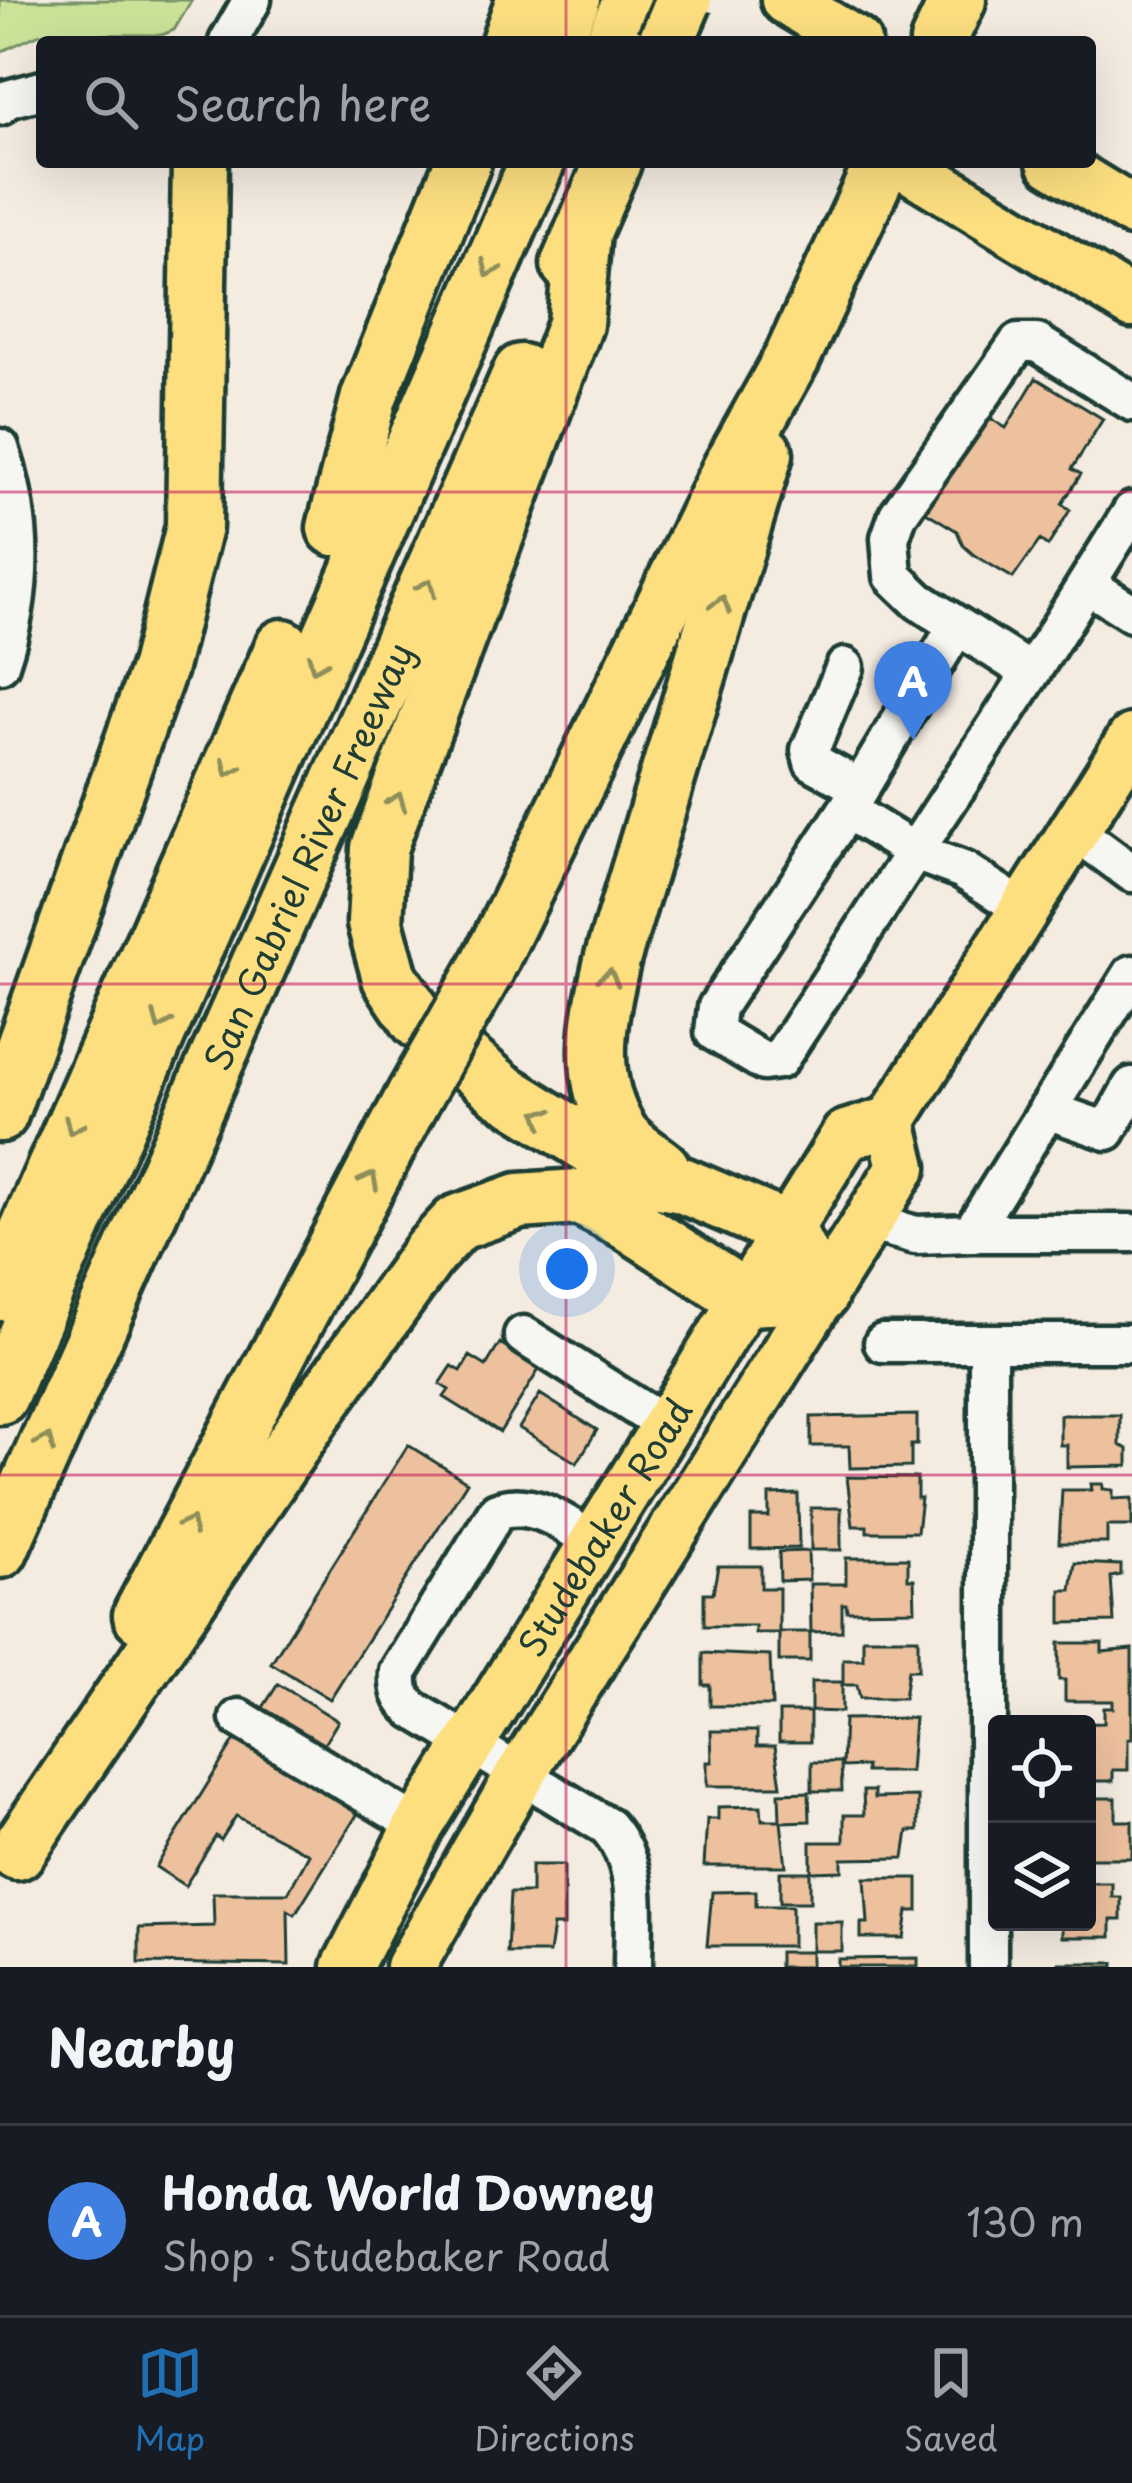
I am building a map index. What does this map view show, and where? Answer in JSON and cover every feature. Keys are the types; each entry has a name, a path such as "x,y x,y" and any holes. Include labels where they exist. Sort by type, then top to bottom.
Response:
{"highway":[{"path":"511,36 524,0"},
{"path":"557,36 572,0"},
{"path":"592,36 607,0"},
{"path":"616,36 632,0"},
{"path":"668,36 684,0"},
{"path":"0,1114 159,667 194,527 200,168"},
{"path":"335,528 369,397 461,168"},
{"path":"0,1293 495,168"},
{"path":"0,1396 534,168"},
{"path":"8,1868 486,970 730,469 792,358 880,168"},
{"path":"8,1868 317,1409 430,1252 457,1222 519,1201 579,1197 628,1222 745,1298 820,1295 787,1230 682,1185 643,1178 501,1090 434,1034 418,1020 390,978 375,922 379,848 575,324 595,190"},
{"name":"San Gabriel River Freeway","path":"0,1550 595,190"},
{"path":"682,1185 620,1135 596,1075 600,1016 792,358"}],"main road":[{"path":"632,0 692,36"},
{"path":"786,0 846,36"},
{"path":"910,168 1132,303"},
{"path":"1062,168 1132,211"},
{"path":"891,1121 1132,740"},
{"name":"Studebaker Road","path":"347,1967 419,1826 846,1135 891,1121 902,1167 520,1775 410,1967"}],"street":[{"path":"231,36 252,0"},
{"path":"0,106 36,91"},
{"path":"1031,673 919,601 893,576 890,538 898,515 1018,343 1037,343 1132,402"},
{"path":"0,448 21,547 13,626 0,664"},
{"path":"957,626 854,799 718,1007 714,1032 764,1063 779,1060 1132,511"},
{"path":"1088,585 1132,613"},
{"path":"845,667 810,750 813,762 915,852 963,869 1025,910"},
{"path":"1075,830 1132,873"},
{"path":"971,1233 1129,987"},
{"path":"1047,1110 1107,1131 1132,1086"},
{"path":"867,1222 916,1234 1132,1233"},
{"path":"523,1336 664,1425"},
{"path":"883,1343 1132,1343"},
{"path":"988,1344 988,1967"},
{"path":"592,1541 552,1516 508,1507 497,1511 399,1671 402,1701 608,1827 624,1847 632,1871 633,1967"},
{"path":"239,1718 419,1826"}],"green space":[{"path":"0,0 192,0 174,30 162,35 40,34 0,52"}],"building":[{"path":"1036,378 1103,419 1072,469 1081,474 1062,504 1070,510 1048,546 1040,540 1013,578 974,555 957,531 926,512 985,415 1006,428"},
{"path":"500,1343 540,1368 500,1432 444,1397 449,1390 440,1384 452,1366 461,1371 470,1356 486,1366"},
{"path":"540,1394 597,1430 577,1463 519,1428"},
{"path":"917,1415 911,1467 850,1468 849,1446 811,1446 811,1417"},
{"path":"1060,1415 1120,1415 1120,1445 1128,1449 1128,1466 1067,1467 1067,1445 1060,1445"},
{"path":"408,1445 467,1482 330,1699 271,1663"},
{"path":"847,1477 917,1478 917,1498 921,1498 917,1532 867,1532 867,1526 853,1526"},
{"path":"1091,1484 1113,1490 1113,1499 1132,1498 1132,1526 1107,1526 1107,1543 1059,1543 1062,1490 1092,1490"},
{"path":"798,1494 799,1548 751,1549 751,1517 769,1517 769,1495"},
{"path":"811,1508 841,1508 841,1550 811,1550"},
{"path":"808,1551 809,1580 780,1581 779,1552"},
{"path":"846,1558 908,1558 915,1610 847,1611 842,1604 842,1631 811,1632 810,1584 846,1584"},
{"path":"1075,1563 1121,1565 1121,1575 1111,1577 1114,1622 1061,1623 1061,1590 1071,1590"},
{"path":"718,1566 761,1566 761,1588 779,1588 779,1633 755,1633 755,1626 704,1626 704,1593 713,1593"},
{"path":"779,1632 810,1632 810,1661 779,1661"},
{"path":"863,1638 918,1638 918,1670 908,1670 904,1698 860,1698 857,1685 843,1685 843,1659 863,1659"},
{"path":"1059,1643 1102,1643 1102,1652 1132,1649 1128,1770 1113,1770 1113,1781 1096,1781 1096,1723 1104,1723 1104,1708 1113,1708 1113,1701 1065,1701 1065,1680 1059,1680"},
{"path":"703,1653 770,1656 772,1706 710,1706 710,1685 703,1685"},
{"path":"811,1682 842,1682 842,1712 811,1711"},
{"path":"278,1684 338,1721 323,1746 262,1709"},
{"path":"779,1712 810,1712 810,1742 779,1742"},
{"path":"914,1718 910,1772 842,1767 844,1719"},
{"path":"711,1731 757,1731 757,1746 775,1746 781,1786 707,1786"},
{"path":"238,1735 360,1810 295,1914 288,1910 289,1965 139,1963 139,1928 214,1926 213,1893 288,1893 309,1854 236,1816 221,1840 216,1836 185,1886 156,1867"},
{"path":"812,1762 841,1762 842,1791 812,1791"},
{"path":"863,1791 874,1791 874,1798 918,1797 918,1831 908,1831 904,1858 842,1859 842,1871 811,1872 811,1842 844,1842 844,1815 864,1815"},
{"path":"809,1792 810,1821 781,1822 786,1866 704,1866 707,1819 718,1819 718,1807 761,1806 762,1820 780,1820 779,1793"},
{"path":"1096,1798 1116,1798 1116,1821 1132,1821 1132,1858 1096,1858"},
{"path":"531,1865 564,1865 564,1926 553,1926 549,1953 507,1953 510,1893 531,1893"},
{"path":"780,1872 810,1872 810,1902 780,1902"},
{"path":"865,1878 918,1878 918,1911 908,1911 904,1938 861,1938 861,1923 868,1923"},
{"path":"1096,1883 1112,1883 1112,1897 1121,1897 1121,1920 1111,1920 1111,1937 1062,1937 1062,1931 1096,1931"},
{"path":"756,1891 756,1906 792,1906 792,1946 707,1946 712,1892"},
{"path":"812,1922 842,1922 842,1951 812,1951"},
{"path":"779,1952 811,1952 811,1967 779,1967"},
{"path":"918,1958 918,1967 838,1967 838,1959"},
{"path":"1059,1963 1114,1963 1114,1967 1059,1967"}],"place":[{"name":"Honda World Downey","path":"913,740"}]}
